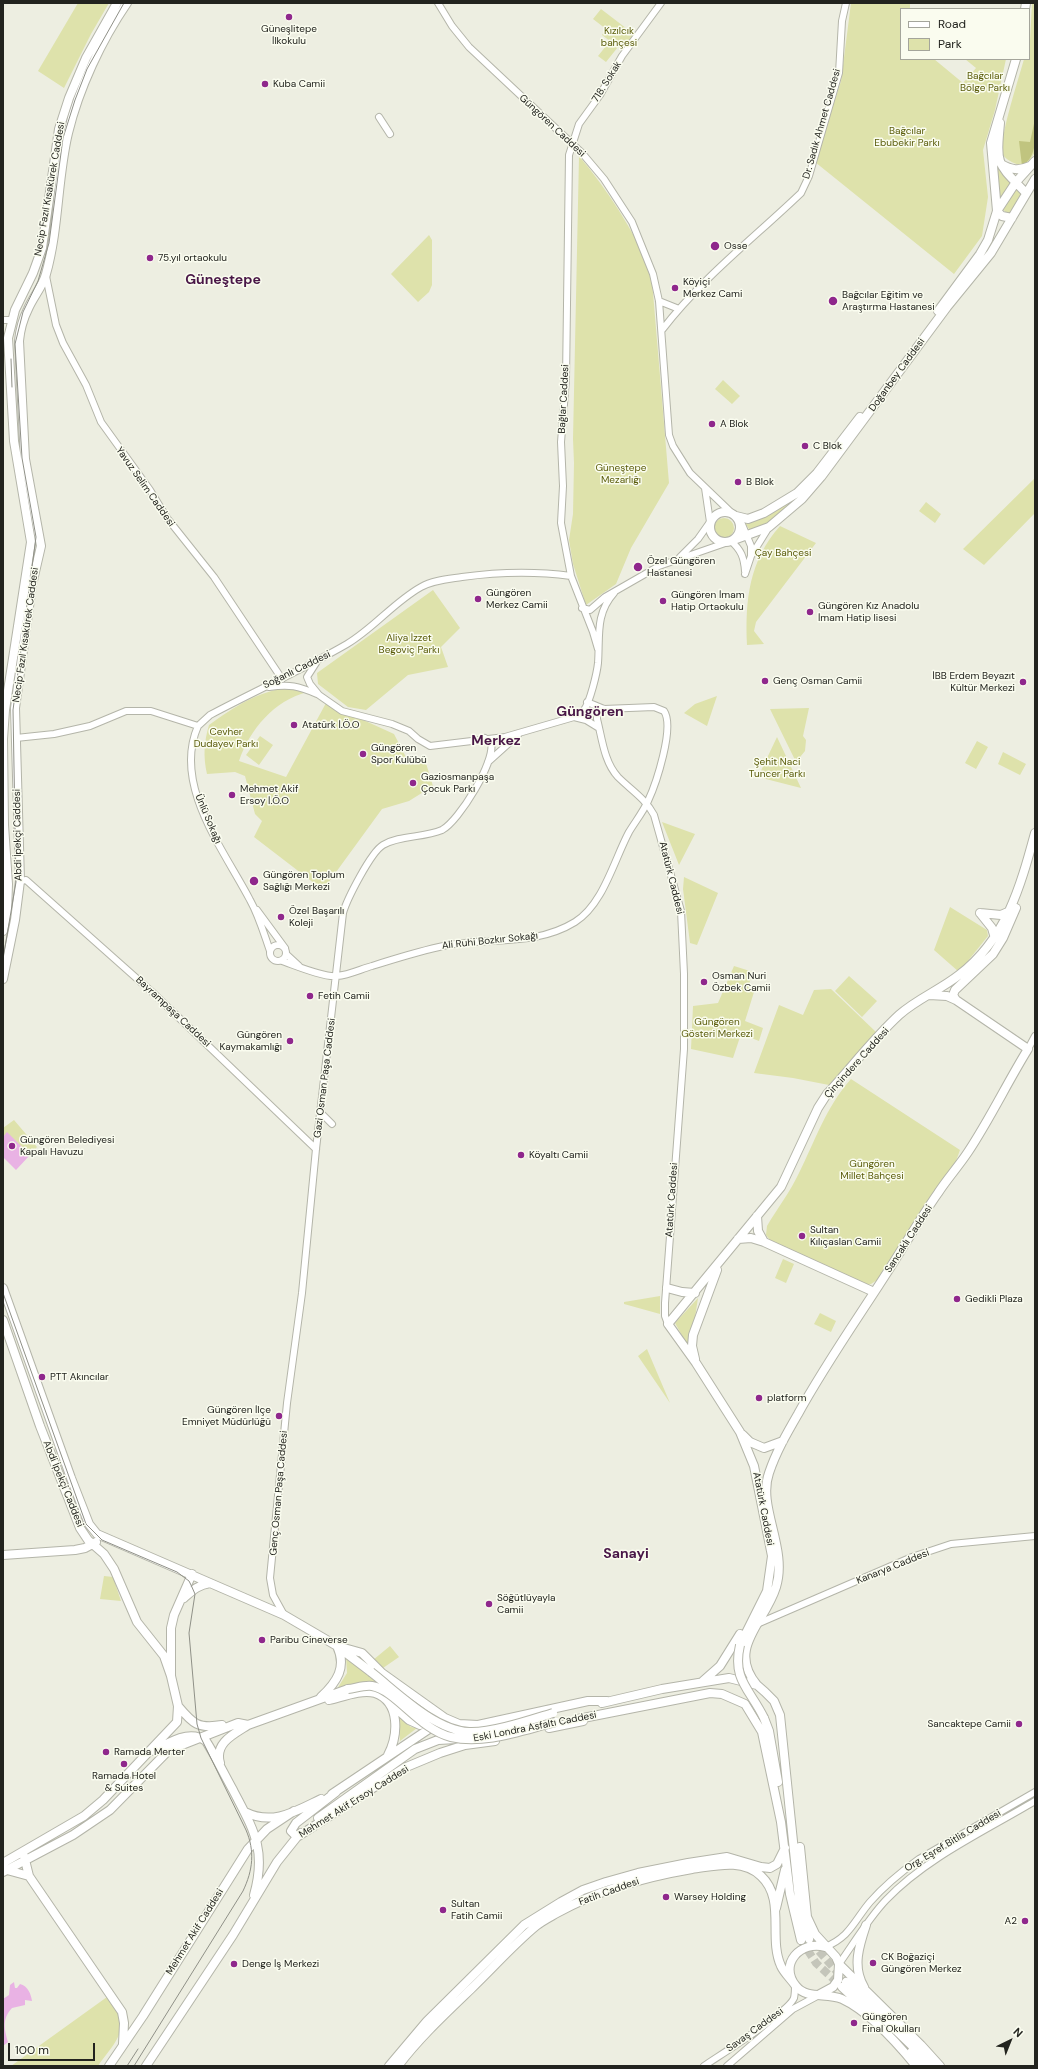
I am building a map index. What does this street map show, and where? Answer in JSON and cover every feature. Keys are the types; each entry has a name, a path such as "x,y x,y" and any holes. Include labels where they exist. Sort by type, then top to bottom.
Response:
{"main road":[{"name":"Necip Fazıl Kısakürek Caddesi","path":"3,739 7,696 31,542 17,462 12,420 8,338 15,310 33,273 42,248 59,129 69,98 86,58 117,3"},
{"name":"Necip Fazıl Kısakürek Caddesi","path":"16,738 15,708 32,585 41,546 25,459 19,341 21,327 27,309 46,276 52,248 68,133 78,102 92,67 108,34 127,3"},
{"path":"1012,218 1002,216 997,211 991,143 1016,60"},
{"path":"1002,110 997,151 1000,163 1026,193"},
{"path":"1000,163 1012,169 1018,170 1034,163"},
{"name":"Doğanbey Caddesi","path":"736,516 748,518 764,513 796,493 817,473 980,254 988,240 997,211 1016,182 1034,163"},
{"name":"Doğanbey Caddesi","path":"731,541 769,527 802,499 840,454 947,307 991,253 1035,179"},
{"path":"721,512 731,513 736,516 739,520 740,531 738,536 731,541 726,542 716,540 710,532 710,522 713,518 721,512"},
{"name":"Abdi İpekçi Caddesi","path":"3,979 23,880 16,738"},
{"name":"Abdi İpekçi Caddesi","path":"3,739 4,825 8,884 7,913 3,931"},
{"name":"Çinçindere Caddesi","path":"668,1324 781,1187 818,1108 827,1094 898,1016 912,1004 958,976 989,948 1011,910 1035,833"},
{"path":"956,1000 954,995 958,985 980,968 993,954 1003,938 1020,899 1035,851"},
{"path":"994,938 992,928 980,913 1001,915 1011,910"},
{"path":"928,995 947,996 956,1000 1028,1049"},
{"name":"Sancaklı Caddesi","path":"765,1490 768,1474 783,1441 810,1392 937,1194 968,1152 1028,1049"},
{"path":"757,1216 758,1231 764,1242"},
{"path":"738,1239 751,1238 764,1242 874,1292"},
{"path":"696,1363 692,1346 692,1335 711,1282 724,1255"},
{"name":"Abdi İpekçi Caddesi","path":"3,1288 76,1491 89,1524 97,1534 284,1615 337,1646"},
{"path":"667,1288 682,1292 695,1293"},
{"name":"Abdi İpekçi Caddesi","path":"3,1320 40,1426 80,1528 93,1544 104,1554 114,1569 137,1622 164,1656 171,1676"},
{"name":"Atatürk Caddesi","path":"668,1324 696,1363 740,1432 754,1466 772,1556 770,1577"},
{"path":"740,1432 750,1442 764,1448 783,1441"},
{"name":"Atatürk Caddesi","path":"756,1686 744,1665 745,1654 748,1640 776,1588 779,1573 778,1551 765,1490"},
{"path":"3,1555 75,1550 93,1544 97,1540 97,1534"},
{"path":"3,1862 84,1816 103,1800 177,1722 178,1706 171,1676 171,1628 192,1574"},
{"path":"770,1577 767,1591 740,1644 737,1669 741,1679 764,1718 773,1751 780,1791 781,1822"},
{"path":"702,1682 720,1666 732,1649 770,1577"},
{"path":"182,1601 194,1588 200,1584 210,1583"},
{"path":"319,1698 331,1688 339,1676 342,1665 341,1655 337,1646"},
{"path":"337,1646 362,1653 382,1673 427,1706 444,1718 460,1724 478,1725 588,1702 606,1702"},
{"name":"Eski Londra Asfaltı Caddesi","path":"222,1769 218,1756 221,1746 228,1738 248,1725 319,1698 348,1689 371,1686 383,1690 429,1727 445,1736 458,1739 486,1738 556,1722 710,1693 722,1694 745,1704 762,1732 781,1822 790,1894 805,1940 801,1918 792,1818 780,1715 774,1701 756,1686 729,1678 702,1682 480,1731 458,1731 436,1722 337,1646"},
{"path":"319,1698 329,1700 363,1693 375,1693 386,1700 409,1720 420,1725 429,1722 432,1718 432,1714 427,1706"},
{"path":"386,1700 395,1719 396,1731 393,1745 386,1757"},
{"path":"178,1706 193,1723 207,1728 238,1723 248,1725"},
{"path":"444,1718 336,1792 296,1823 291,1831 297,1837 313,1822 416,1749 438,1740 458,1739"},
{"name":"Mehmet Akif Ersoy Caddesi","path":"146,2066 251,1905 277,1862 297,1837 404,1768 440,1753 465,1745 583,1721"},
{"path":"5,1871 73,1835 110,1810 169,1750 238,1723"},
{"path":"440,1753 462,1738 464,1732 460,1724"},
{"path":"138,1764 153,1752 174,1741 191,1736 196,1735 208,1745 245,1812 257,1838 260,1859 257,1882 251,1905"},
{"path":"245,1812 255,1817 267,1819 294,1812 336,1792"},
{"name":"Mehmet Akif Caddesi","path":"109,2066 257,1838 267,1829 294,1812"},
{"path":"792,1818 798,1833 807,1917 815,1934 825,1947 836,1957 839,1964 921,2045 940,2066"},
{"name":"Fatih Caddesi","path":"389,2066 446,2001 524,1925 541,1913 583,1890 638,1873 727,1857 760,1867 770,1868 777,1864 785,1848"},
{"path":"24,1851 24,1861 29,1876 122,2012 124,2023 122,2047"},
{"name":"Fatih Caddesi","path":"398,2066 451,2009 533,1928 588,1897 658,1876 719,1865 736,1865 747,1868 761,1876 770,1887 775,1914 777,1951 781,1966 796,1985"},
{"path":"775,1914 786,1866"},
{"path":"5,1871 29,1876"},
{"path":"866,1925 857,1955 860,1979 867,1992"},
{"path":"825,1947 809,1945 795,1954 790,1970 791,1978 796,1985 806,1993 842,1999 865,2015 904,2051 916,2066"},
{"path":"819,1994 833,1987 838,1980 839,1964"},
{"path":"924,2066 913,2053 844,1984 932,2066"}],"street":[{"name":"Güngören Caddesi","path":"438,3 468,48 582,153 604,179 632,222 653,274 659,301 669,435 673,446 690,473 741,522 751,546 751,556"},
{"name":"718. Sokak","path":"571,144 579,124 600,95 622,56 661,3"},
{"name":"Dr. Sadık Ahmet Caddesi","path":"662,330 678,308 733,254 801,193 809,176 839,73 842,21 846,3"},
{"path":"379,117 390,134"},
{"name":"Bağlar Caddesi","path":"571,144 569,162 566,379 561,442 563,486 561,523 571,576 582,608 593,632 598,649"},
{"name":"Yavuz Selim Caddesi","path":"46,276 56,325 63,343 86,385 101,422 150,490 170,523 214,577 282,679"},
{"path":"659,301 678,308"},
{"path":"3,320 12,320"},
{"path":"673,561 690,549 710,522 705,487"},
{"path":"582,608 590,610 605,596 659,566 731,541 740,550 744,558 745,574 751,556 769,527"},
{"path":"563,575 567,560"},
{"name":"Soğanlı Caddesi","path":"198,726 210,715 317,661 349,643 372,626 404,598 422,586 446,579 493,573 571,576"},
{"name":"Bağlar Caddesi","path":"574,717 583,711 588,702 598,664 599,625 603,609 620,588"},
{"path":"317,661 307,677 310,684 319,695"},
{"path":"261,688 287,684 299,686 319,695 342,711 392,724 409,731 418,739 430,746 471,742 485,738 505,737 574,717 586,720 599,728"},
{"path":"588,702 604,709"},
{"name":"Ali Ruhi Bozkır Sokağı","path":"336,977 441,946 507,941 539,936 560,930 577,922 593,904 605,887 629,833 648,802 664,750 668,723 664,711 654,707 604,709"},
{"path":"604,709 597,714 608,763 618,776 648,802"},
{"path":"16,738 54,734 90,726 126,711 151,711 198,726"},
{"name":"Ünlü Sokağı","path":"198,726 194,736 191,767 197,795 215,838 253,904"},
{"path":"487,763 510,741 523,732"},
{"path":"485,738 491,742 493,748 487,763"},
{"name":"Gazi Osman Paşa Caddesi","path":"292,1368 302,1293 316,1149 343,912 348,897 373,854 382,845 443,829 454,820 468,801 487,763"},
{"name":"Atatürk Caddesi","path":"648,802 654,815 681,911 684,974 684,1049 664,1316 668,1324"},
{"name":"Bayrampaşa Caddesi","path":"23,880 152,992 316,1149"},
{"path":"253,904 270,951 270,957 274,961 282,960 302,968 336,977"},
{"path":"253,904 286,951 302,968"},
{"path":"270,951 272,947 277,945 286,951"},
{"path":"282,960 286,951"},
{"name":"Sancaklı Caddesi","path":"1028,1049 1035,1036"},
{"path":"320,1112 332,1124"},
{"name":"Genç Osman Paşa Caddesi","path":"284,1615 273,1595 270,1578 292,1368"},
{"name":"Kanarya Caddesi","path":"757,1624 912,1557 951,1544 1035,1536"},
{"name":"Org. Eşref Bitlis Caddesi","path":"825,1947 845,1936 885,1886 919,1859 1035,1792"},
{"name":"Org. Eşref Bitlis Caddesi","path":"839,1964 866,1925 886,1901 918,1872 1035,1801"},
{"name":"Savaş Caddesi","path":"704,2066 755,2031 787,2006 794,1998 796,1985"},
{"name":"Savaş Caddesi","path":"727,2066 793,2009 819,1994"}],"green space":[{"path":"78,3 109,3 91,34 64,88 38,71"},
{"name":"Bağcılar Ebubekir Parkı","path":"851,3 910,3 910,8 900,8 900,60 935,60 963,83 976,68 966,60 1006,60 995,110 983,150 988,197 982,236 954,274 815,162 841,81"},
{"path":"1032,3 1035,3 1035,152 1030,160 1022,166 1007,159 1003,155 1002,148 1006,124 1024,60 1030,60"},
{"name":"Kızılcık bahçesi","path":"601,9 635,35 623,50 618,47 606,62 598,56 610,41 602,35 606,29 593,19"},
{"path":"1035,119 1035,139 1033,151 1031,157 1022,166 1019,141 1030,142"},
{"name":"Güneştepe Mezarlığı","path":"579,156 600,182 619,210 651,269 669,483 631,548 616,584 586,605 573,564 569,540 573,514 573,439"},
{"path":"997,166 1011,183 999,201"},
{"path":"1015,189 1021,193 1021,195 1010,214 1006,213 1003,209"},
{"path":"429,235 432,240 432,285 429,292 418,302 391,274"},
{"path":"723,380 740,396 732,404 715,389"},
{"path":"1035,478 1035,513 984,565 963,549"},
{"path":"802,493 769,522 751,532 745,523 765,517"},
{"path":"926,502 941,514 935,523 919,511"},
{"path":"724,518 731,521 734,528 731,535 724,538 717,535 714,528 717,521"},
{"name":"Çay Bahçesi","path":"780,526 816,543 756,622 754,631 764,644 747,645 748,597 755,567 761,553"},
{"name":"Aliya İzzet Begoviç Parkı","path":"433,590 460,628 441,647 448,667 408,675 366,710 348,707 318,684 317,673"},
{"name":"Cevher Dudayev Parkı","path":"290,687 307,692 284,702 265,718 250,738 239,761 286,777 326,703 394,734 410,765 425,760 433,786 409,801 382,809 323,890 254,837 262,821 255,814 245,776 235,772 207,774 205,749 209,725 228,712 257,696 278,689"},
{"path":"717,696 707,726 684,713 695,704"},
{"path":"809,708 803,736 806,740 805,751 796,762 770,709"},
{"path":"260,736 273,745 259,765 246,755"},
{"name":"Şehit Naci Tuncer Parkı","path":"777,737 801,788 758,777"},
{"path":"977,741 988,747 976,769 965,763"},
{"path":"1003,752 1026,764 1020,775 998,764"},
{"path":"662,822 695,834 679,865"},
{"path":"684,877 718,893 697,945 690,943 683,889"},
{"path":"950,907 987,930 988,936 959,972 934,950"},
{"name":"Güngören Gösteri Merkezi","path":"734,966 753,972 748,987 754,992 745,1021 763,1028 759,1041 741,1034 733,1058 691,1049 693,1006 718,1003"},
{"path":"849,976 877,1001 862,1017 835,991"},
{"path":"831,989 876,1032 829,1085 793,1078 754,1073 779,1005 803,1015 814,990"},
{"name":"Güngören Millet Bahçesi","path":"851,1079 960,1150 956,1161 880,1278 871,1284 866,1285 770,1240 766,1235 767,1226 788,1194 822,1124 842,1090"},
{"path":"14,1120 37,1147 30,1155 7,1133 3,1137 3,1128"},
{"path":"783,1259 794,1264 786,1283 775,1278"},
{"path":"660,1296 660,1314 624,1304 624,1302"},
{"path":"698,1298 690,1350 675,1323"},
{"path":"820,1313 836,1321 831,1332 814,1324"},
{"path":"647,1349 670,1403 638,1356"},
{"path":"104,1576 113,1577 121,1601 100,1599"},
{"path":"390,1646 399,1657 383,1668 373,1660"},
{"path":"346,1656 385,1686 361,1683 337,1689 347,1673"},
{"path":"398,1716 411,1727 417,1728 400,1741"},
{"path":"107,1997 116,2008 120,2016 121,2029 115,2042 98,2066 11,2066"}],"shaded area":[{"name":"Güngören Belediyesi Kapalı Havuzu","path":"7,1132 30,1155 16,1170 3,1157 3,1137"},
{"path":"14,1982 15,1988 17,1988 20,1984 27,1988 32,2001 25,2000 25,2005 12,2008 9,2012 5,2020 8,2042 3,2046 3,1999 9,1995 10,1985"}],"tunnel":[{"path":"801,1940 816,1963 841,1986"},
{"path":"811,1942 846,1982"}],"tram line":[{"path":"3,959 16,882 13,710 36,537 22,458 15,344 23,312 38,281 49,243 63,138 75,100 87,69 124,3"},
{"path":"11,359 12,387"},
{"path":"3,1293 86,1524 102,1540 177,1572 189,1581 191,1585 195,1594 189,1633 197,1724 201,1738 246,1830 251,1845 251,1868 243,1891 134,2066"},
{"path":"127,2066 138,2049"}],"place":[{"name":"Güneşlitepe İlkokulu","path":"289,17"},
{"name":"Kuba Camii","path":"265,84"},
{"name":"Osse","path":"715,246"},
{"name":"75.yıl ortaokulu","path":"150,258"},
{"name":"Köyiçi Merkez Cami","path":"675,288"},
{"name":"Bağcılar Eğitim ve Araştırma Hastanesi","path":"833,301"},
{"name":"A Blok","path":"712,424"},
{"name":"C Blok","path":"805,446"},
{"name":"B Blok","path":"738,482"},
{"name":"Özel Güngören Hastanesi","path":"638,567"},
{"name":"Güngören Merkez Camii","path":"478,599"},
{"name":"Güngören İmam Hatip Ortaokulu","path":"663,601"},
{"name":"Güngören Kız Anadolu İmam Hatip lisesi","path":"810,612"},
{"name":"Genç Osman Camii","path":"765,681"},
{"name":"İBB Erdem Beyazıt Kültür Merkezi","path":"1023,682"},
{"name":"Atatürk İ.Ö.O","path":"294,725"},
{"name":"Güngören Spor Kulübü","path":"363,754"},
{"name":"Gaziosmanpaşa Çocuk Parkı","path":"413,783"},
{"name":"Mehmet Akif Ersoy İ.Ö.O","path":"232,795"},
{"name":"Güngören Toplum Sağlığı Merkezi","path":"254,881"},
{"name":"Özel Başarılı Koleji","path":"281,917"},
{"name":"Osman Nuri Özbek Camii","path":"704,982"},
{"name":"Fetih Camii","path":"310,996"},
{"name":"Güngören Kaymakamlığı","path":"290,1041"},
{"name":"Güngören Belediyesi Kapalı Havuzu","path":"12,1146"},
{"name":"Köyaltı Camii","path":"521,1155"},
{"name":"Sultan Kılıçaslan Camii","path":"802,1236"},
{"name":"Gedikli Plaza","path":"957,1299"},
{"name":"PTT Akıncılar","path":"42,1377"},
{"name":"platform","path":"759,1398"},
{"name":"Güngören İlçe Emniyet Müdürlüğü","path":"279,1416"},
{"name":"Söğütlüyayla Camii","path":"489,1604"},
{"name":"Paribu Cineverse","path":"262,1640"},
{"name":"Sancaktepe Camii","path":"1019,1724"},
{"name":"Ramada Merter","path":"106,1752"},
{"name":"Ramada Hotel & Suites","path":"124,1764"},
{"name":"Warsey Holding","path":"666,1897"},
{"name":"Sultan Fatih Camii","path":"443,1910"},
{"name":"A2","path":"1025,1921"},
{"name":"CK Boğaziçi Güngören Merkez","path":"873,1963"},
{"name":"Denge İş Merkezi","path":"234,1964"},
{"name":"Güngören Final Okulları","path":"854,2023"}],"district":[{"name":"Güneştepe","path":"223,280"},
{"name":"Güngören","path":"590,712"},
{"name":"Merkez","path":"496,741"},
{"name":"Sanayi","path":"626,1554"}],"park label":[{"name":"Bağcılar Bölge Parkı","path":"985,82"}]}
